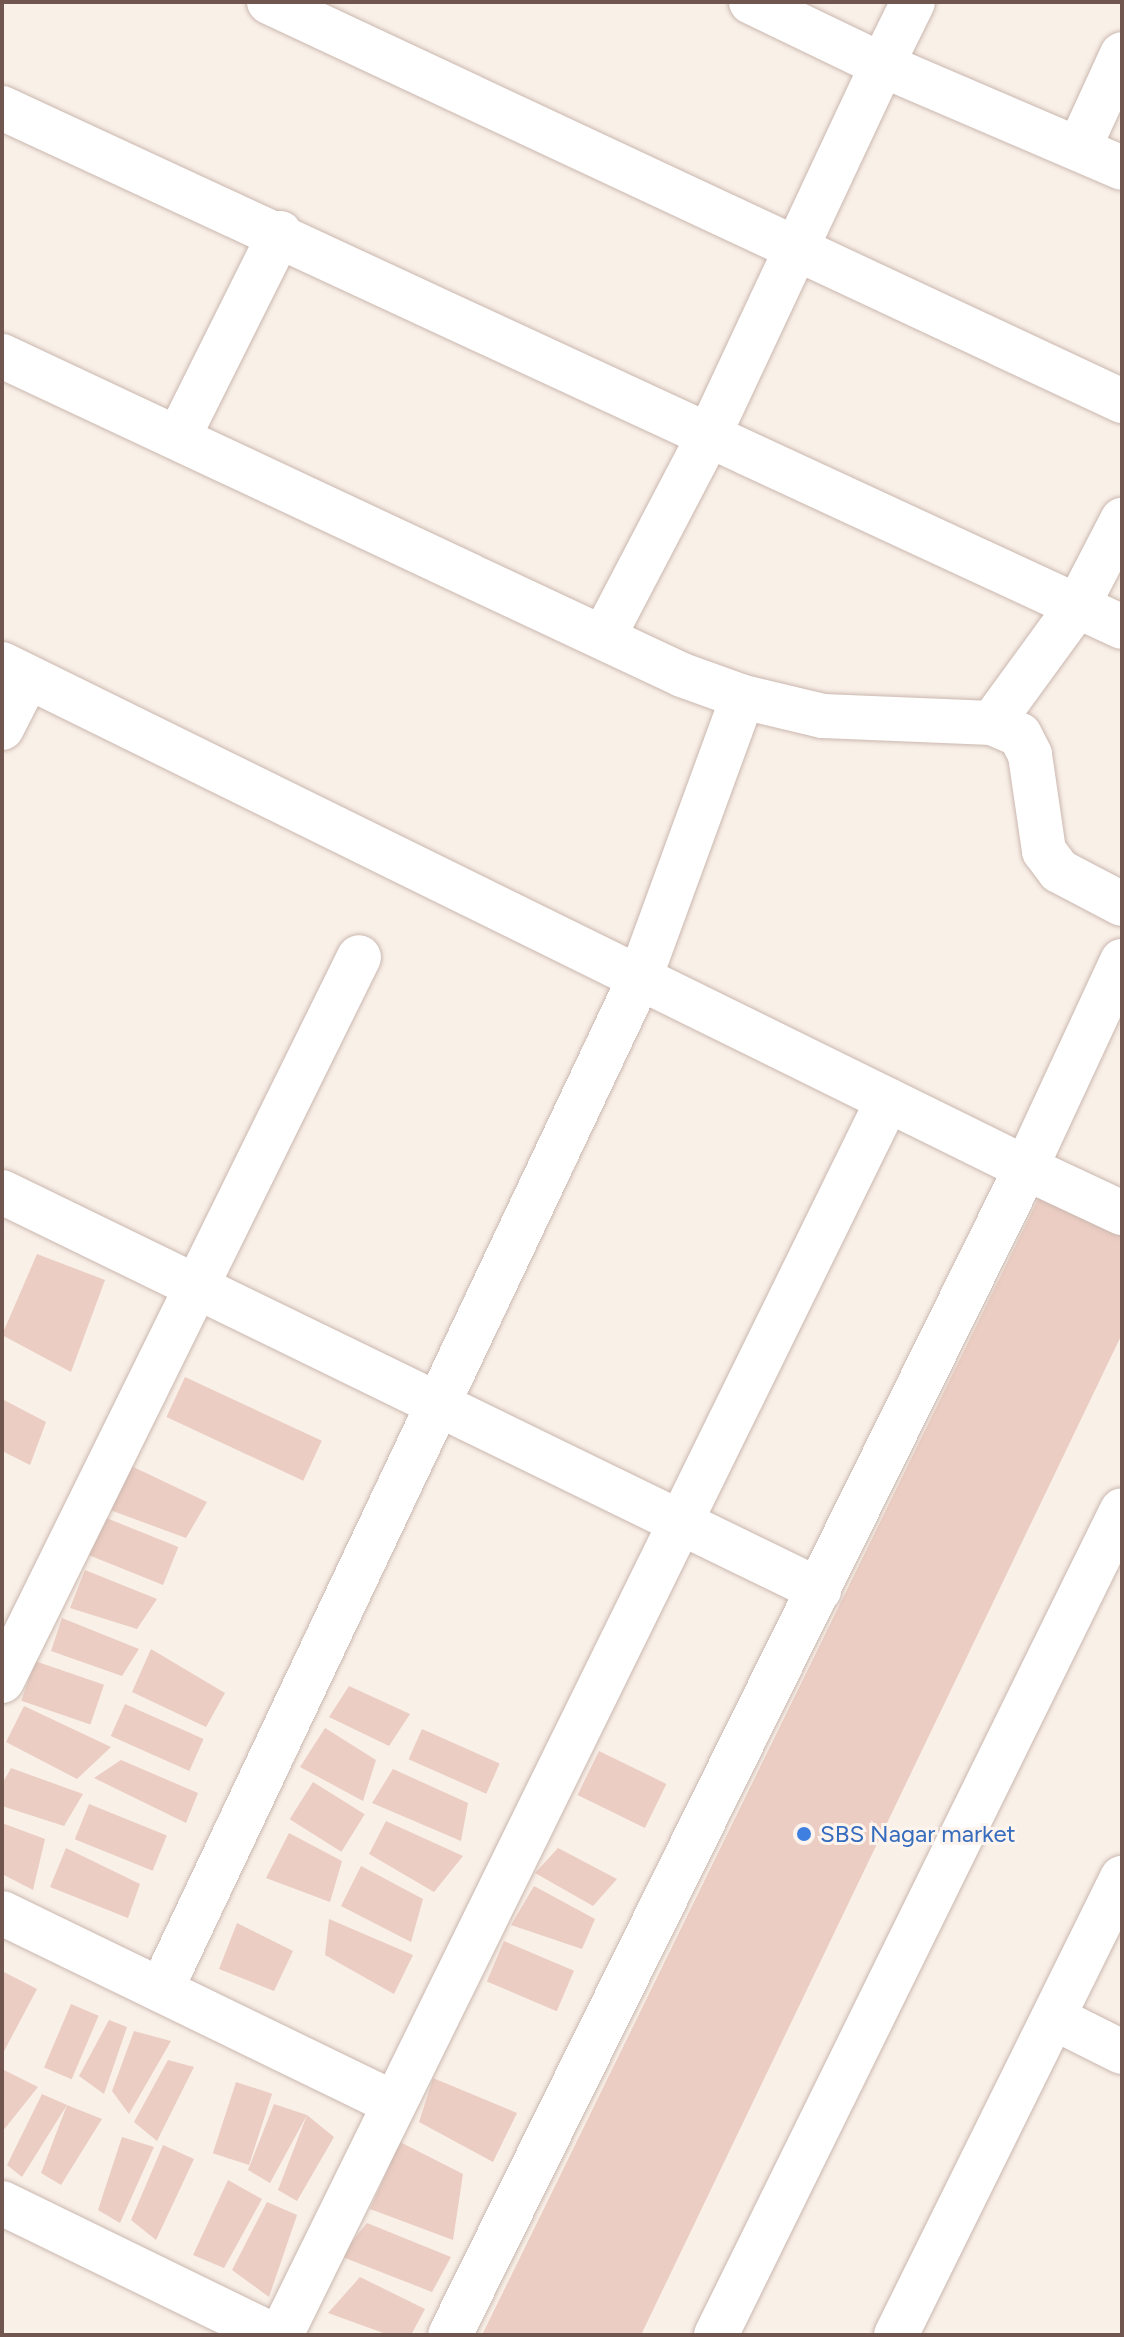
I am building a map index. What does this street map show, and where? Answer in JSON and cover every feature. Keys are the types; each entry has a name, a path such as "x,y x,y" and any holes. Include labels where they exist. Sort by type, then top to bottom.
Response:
{"street":[{"path":"269,2 793,251 1122,401"},
{"path":"751,2 882,65 1122,168"},
{"path":"604,636 708,437 793,251 913,2"},
{"path":"1079,148 1122,54"},
{"path":"2,108 280,233 708,437 1122,627"},
{"path":"178,438 280,233"},
{"path":"2,356 682,675 743,697 823,716 992,723 1020,735 1030,755 1044,851 1059,871 1122,904"},
{"path":"992,723 1078,605 1122,520"},
{"path":"2,728 15,670 1122,1213"},
{"path":"161,1990 641,975 743,697"},
{"path":"2,1681 198,1289 359,957"},
{"path":"450,2335 1026,1168 1122,961"},
{"path":"281,2335 888,1100"},
{"path":"2,1192 819,1590"},
{"path":"716,2335 1122,1510"},
{"path":"896,2335 1122,1878"},
{"path":"2,1913 393,2103"},
{"path":"1054,2018 1122,2052"},
{"path":"2,2203 273,2335"}],"building":[{"name":"SBS Nagar market","path":"1048,1179 1122,1216 1122,1334 641,2335 482,2335"},
{"path":"37,1254 105,1280 71,1372 2,1335"},
{"path":"185,1377 322,1441 303,1481 166,1417"},
{"path":"2,1399 46,1422 30,1465 2,1451"},
{"path":"125,1463 207,1502 186,1538 110,1510"},
{"path":"94,1513 178,1547 163,1585 79,1551"},
{"path":"85,1570 157,1599 137,1629 70,1608"},
{"path":"62,1618 139,1649 122,1676 51,1651"},
{"path":"151,1649 225,1693 206,1727 132,1692"},
{"path":"35,1661 104,1685 90,1724 21,1701"},
{"path":"349,1686 410,1714 389,1746 329,1717"},
{"path":"125,1704 204,1739 189,1771 111,1736"},
{"path":"24,1706 111,1747 77,1779 6,1742"},
{"path":"325,1728 376,1760 363,1801 300,1767"},
{"path":"422,1729 500,1764 486,1794 409,1759"},
{"path":"599,1751 666,1784 645,1828 578,1795"},
{"path":"121,1760 198,1793 186,1823 94,1778"},
{"path":"11,1768 83,1794 64,1826 2,1806 2,1784"},
{"path":"393,1769 468,1803 461,1841 372,1803"},
{"path":"313,1782 365,1814 341,1852 290,1819"},
{"path":"89,1804 167,1835 153,1871 75,1839"},
{"path":"386,1821 463,1856 434,1892 369,1854"},
{"path":"2,1823 45,1839 33,1890 2,1874"},
{"path":"289,1833 342,1861 330,1902 266,1878"},
{"path":"66,1848 140,1884 128,1918 50,1887"},
{"path":"558,1848 617,1879 593,1906 535,1873"},
{"path":"361,1866 423,1899 411,1942 341,1906"},
{"path":"534,1886 595,1919 582,1949 511,1925"},
{"path":"329,1919 413,1955 394,1994 325,1955"},
{"path":"237,1923 293,1951 274,1991 219,1969"},
{"path":"504,1941 574,1971 557,2011 487,1982"},
{"path":"2,1971 37,1989 2,2055"},
{"path":"71,2004 99,2016 72,2079 44,2068"},
{"path":"109,2020 127,2027 104,2094 79,2076"},
{"path":"134,2031 171,2041 129,2114 112,2091"},
{"path":"168,2060 194,2067 157,2141 134,2122"},
{"path":"2,2069 38,2087 2,2132"},
{"path":"433,2078 517,2113 493,2162 419,2122"},
{"path":"236,2082 272,2094 249,2165 213,2153"},
{"path":"42,2094 67,2105 22,2177 7,2165"},
{"path":"274,2104 307,2115 270,2183 248,2170"},
{"path":"67,2105 102,2119 61,2185 41,2173"},
{"path":"307,2115 334,2137 297,2201 278,2190"},
{"path":"122,2137 154,2147 120,2223 98,2210"},
{"path":"400,2142 463,2174 453,2240 370,2209"},
{"path":"163,2145 194,2159 156,2240 131,2220"},
{"path":"228,2180 262,2199 224,2268 193,2255"},
{"path":"267,2202 297,2215 269,2297 232,2270"},
{"path":"367,2223 451,2257 432,2292 340,2256"},
{"path":"360,2277 425,2309 411,2335 389,2335 328,2313"}],"place":[{"name":"SBS Nagar market","path":"804,1834"}]}
